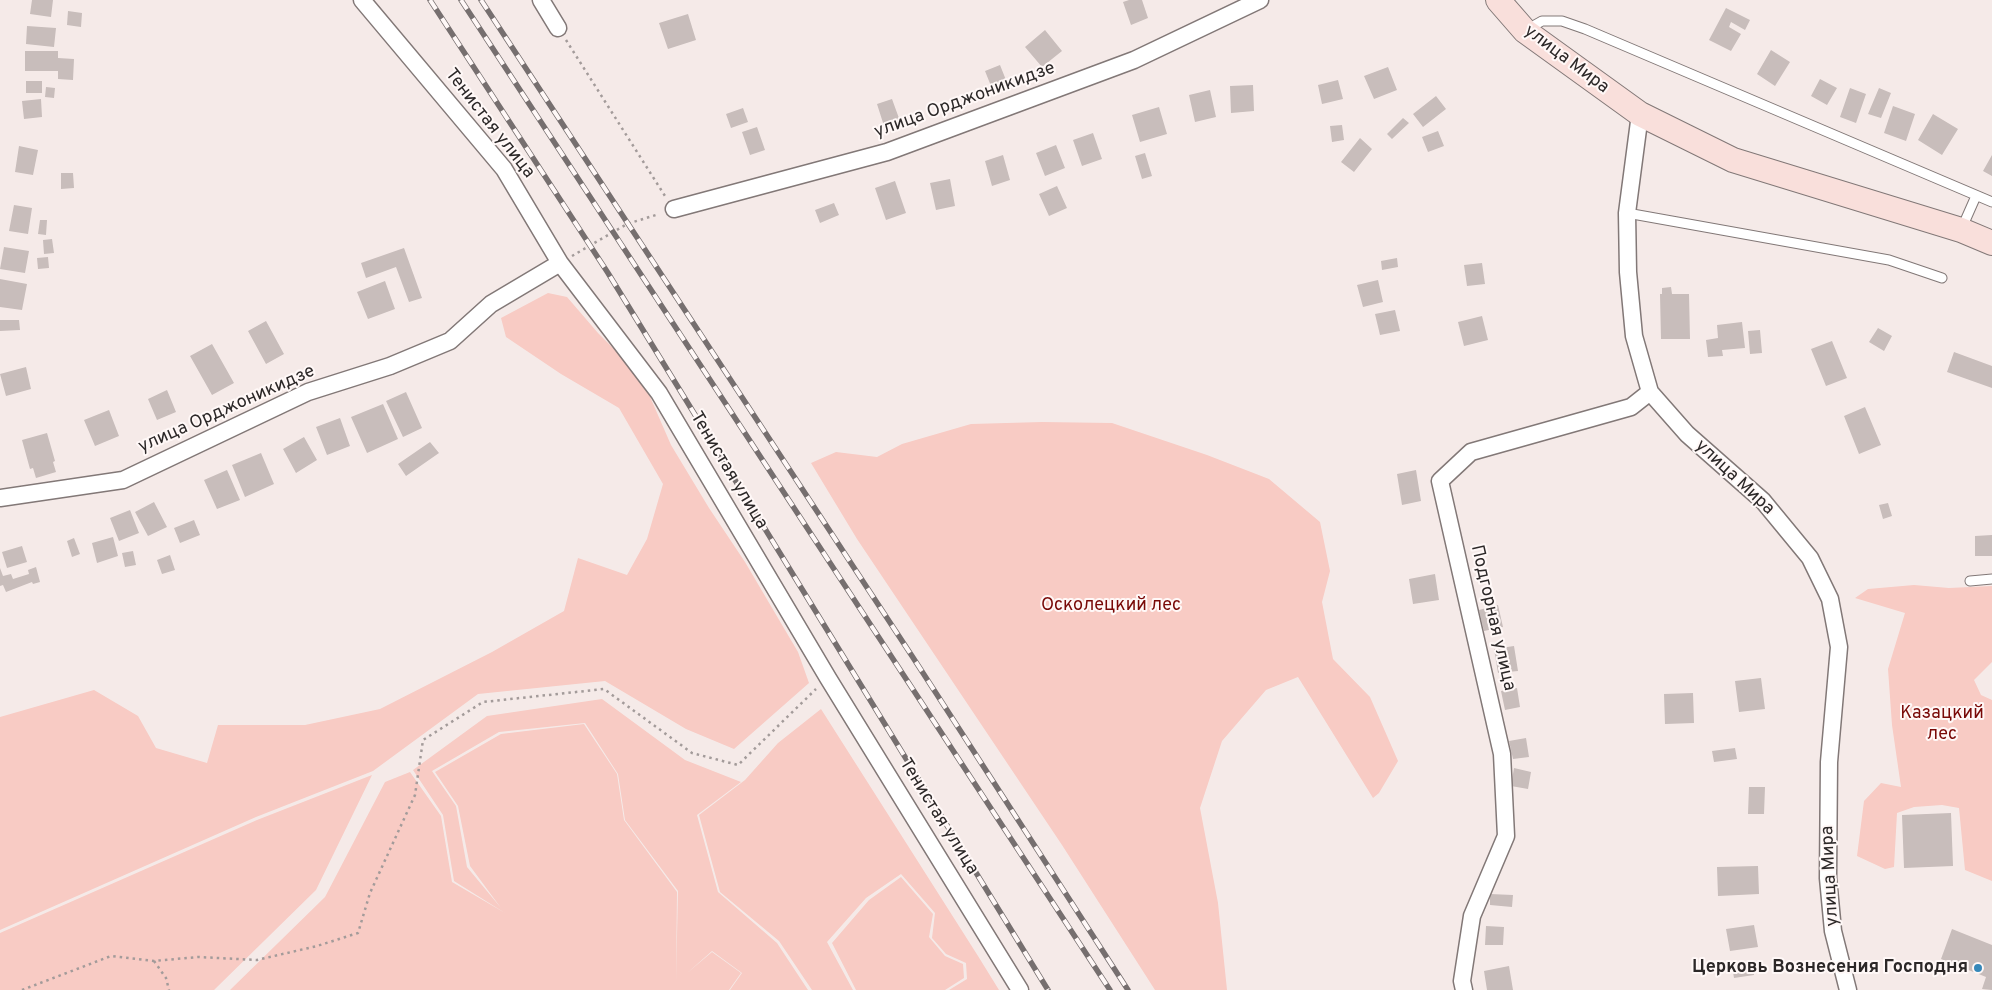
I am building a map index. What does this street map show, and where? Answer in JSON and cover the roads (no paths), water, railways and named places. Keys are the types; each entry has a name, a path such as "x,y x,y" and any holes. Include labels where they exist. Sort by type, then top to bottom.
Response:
{"main road":[{"name":"улица Мира","path":"1498,0 1525,31 1640,114 1733,160 1961,230 1992,243"}],"street":[{"name":"Тенистая улица","path":"362,0 504,168 560,263 659,394 828,678 1020,990"},
{"path":"541,0 558,28"},
{"name":"улица Орджоникидзе","path":"674,209 887,152 1134,60 1260,0"},
{"name":"улица Мира","path":"1640,114 1627,213 1628,272 1634,336 1650,392 1688,434 1763,501 1810,558 1830,599 1839,647 1829,762 1828,878 1833,931 1848,990"},
{"name":"улица Орджоникидзе","path":"0,498 123,480 308,392 390,366 450,341 491,304 560,263"},
{"name":"Подгорная улица","path":"1464,990 1462,981 1472,916 1506,836 1502,754 1440,481 1471,452 1631,407 1650,392"}],"lane":[{"path":"1525,31 1542,21 1562,21 1585,29 1992,202"},
{"path":"1961,230 1976,196"},
{"path":"1627,213 1889,260 1942,278"},
{"path":"1970,581 1992,580"}],"railway":[{"path":"430,0 608,273 1048,990"},
{"path":"461,0 1110,990"},
{"path":"481,0 912,656 1128,990"}],"place":[{"name":"Церковь Вознесения Господня","path":"1978,968"}],"park label":[{"name":"Осколецкий лес","path":"1111,606"},
{"name":"Казацкий лес","path":"1942,724"}]}
